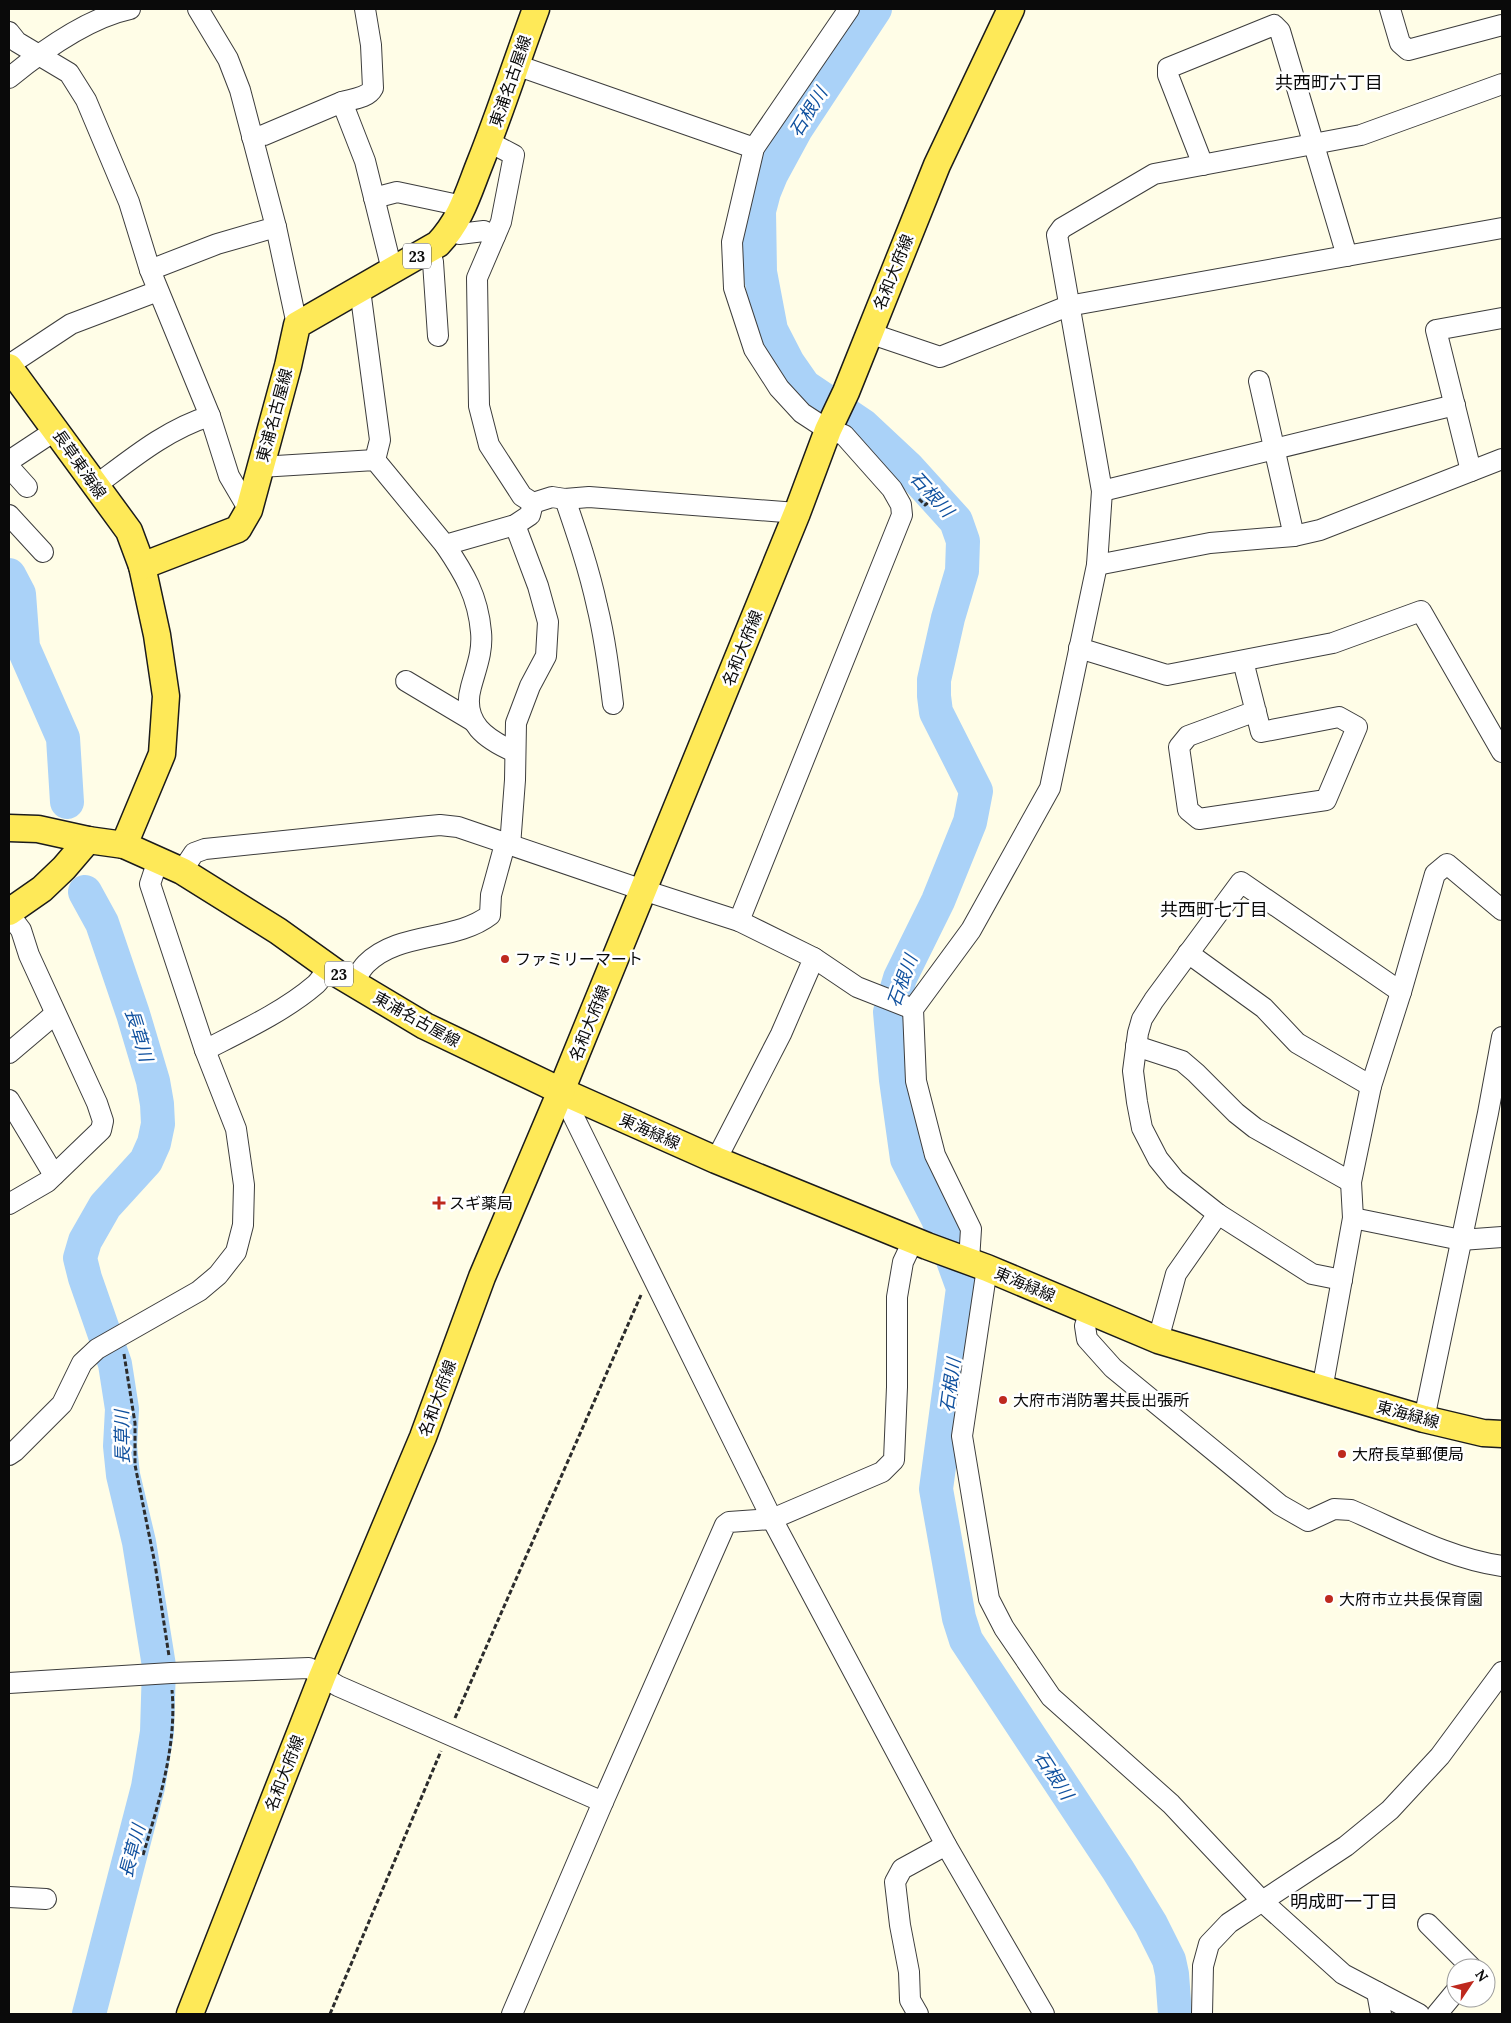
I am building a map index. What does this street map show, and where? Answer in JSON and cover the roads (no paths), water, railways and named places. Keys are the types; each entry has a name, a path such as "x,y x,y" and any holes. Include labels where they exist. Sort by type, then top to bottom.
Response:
{"main road":[{"name":"東浦名古屋線","path":"142,566 238,529 249,510 288,366 297,325 438,244 451,231 489,142 536,9"},
{"name":"名和大府線","path":"190,2014 322,1677 423,1437 482,1277 561,1091 797,513 868,333 937,165 1011,9"},
{"name":"長草東海線","path":"9,366 94,486 129,531 142,566"},
{"path":"124,845 162,754 166,696 157,635 142,566"},
{"path":"9,828 38,829 88,840 64,868 42,889 9,913"},
{"name":"東浦名古屋線","path":"88,840 124,845 182,871 270,926 353,983 424,1026 561,1091"},
{"name":"東海緑線","path":"561,1091 716,1160 920,1243 975,1263 1158,1340 1424,1419 1483,1433 1502,1434"}],"street":[{"path":"9,78 80,28 115,12 130,9"},
{"path":"198,9 228,59 240,90 276,227 297,325"},
{"path":"252,137 264,135 342,102 370,93 373,88 371,45 365,9"},
{"path":"739,921 902,515 901,505 886,482 844,435 831,424 802,413 779,388 754,349 734,288 732,242 754,148 849,9"},
{"path":"1390,9 1400,43 1408,50 1502,26"},
{"path":"1203,165 1168,75 1168,68 1274,26 1280,31 1347,256"},
{"path":"9,32 17,42 69,73 86,100 129,202 150,270 210,416 229,476 249,510"},
{"path":"516,65 754,148"},
{"path":"1419,2014 1343,1974 1263,1902 1171,1804 1051,1697 1004,1628 989,1599 962,1436 975,1263 971,1228 935,1155 916,1081 913,1008 971,930 1050,788 1097,566 1102,491 1057,236 1062,228 1154,174 1361,135 1502,84"},
{"path":"342,102 365,161 392,270"},
{"path":"489,142 514,155 501,222 477,278 479,406 489,446 522,496 533,503 552,497 566,499 589,497 797,513"},
{"path":"374,198 397,192 463,206"},
{"path":"150,270 217,244 276,227"},
{"path":"868,333 940,357 1068,306 1502,228"},
{"path":"451,231 459,234 484,231 495,236"},
{"path":"428,249 433,262 438,336"},
{"path":"9,366 70,324 158,291"},
{"path":"357,291 361,297 380,440 375,460"},
{"path":"1471,471 1436,330 1502,318"},
{"path":"1259,381 1294,536"},
{"path":"1102,491 1455,404"},
{"path":"94,486 140,452 194,421 210,416"},
{"path":"9,460 56,430"},
{"path":"1097,566 1210,543 1294,536 1320,530 1502,459"},
{"path":"260,467 375,460"},
{"path":"375,460 445,545 469,583 476,599 481,631 481,656 469,698 473,721"},
{"path":"9,467 28,487"},
{"path":"566,499 597,605 604,636 613,704"},
{"path":"445,545 515,525 530,515 533,503"},
{"path":"9,514 43,552"},
{"path":"353,983 366,964 391,947 474,925 490,915 491,895 508,845 516,723 530,686 546,656 548,622 538,586 515,525"},
{"path":"1079,648 1167,675 1333,643 1421,611 1502,752"},
{"path":"1242,661 1256,710 1261,732 1340,717 1357,727 1326,800 1199,819 1188,810 1179,747 1188,736 1256,710"},
{"path":"406,682 473,721 487,736 499,745 515,752"},
{"path":"182,871 194,853 204,849 440,825 458,827 739,921 814,958 857,987 913,1008"},
{"path":"9,1455 62,1404 79,1368 97,1349 199,1291 218,1275 236,1252 243,1225 244,1185 236,1128 205,1050 150,884 158,860"},
{"path":"1322,1390 1353,1218 1350,1182 1371,1086 1401,992 1435,874 1448,864 1502,910"},
{"path":"1342,1280 1312,1274 1218,1214 1175,1180 1158,1159 1142,1128 1136,1102 1133,1072 1136,1046 1142,1019 1241,882 1401,992"},
{"path":"9,913 21,930 29,955 104,1121 101,1130 54,1175 9,1204"},
{"path":"1188,953 1264,1008 1297,1044 1371,1086"},
{"path":"716,1160 781,1034 814,958"},
{"path":"205,1050 288,1004 316,985 329,967"},
{"path":"9,1053 55,1014"},
{"path":"1424,1419 1460,1240 1495,1112 1502,1036"},
{"path":"1136,1046 1182,1061 1236,1113 1255,1128 1350,1182"},
{"path":"561,1091 652,1272 772,1519 946,1844 1044,2014"},
{"path":"9,1100 54,1175"},
{"path":"1158,1340 1176,1274 1218,1214"},
{"path":"1353,1218 1460,1240 1502,1237"},
{"path":"512,2014 725,1525 730,1522 772,1519 882,1472 894,1460 897,1387 896,1297 903,1262 920,1243"},
{"path":"1090,1311 1085,1326 1087,1339 1113,1368 1280,1506 1308,1521 1334,1509 1351,1510 1454,1554 1480,1563 1502,1566"},
{"path":"9,1684 171,1673 309,1668 338,1686 603,1802"},
{"path":"1202,2014 1203,1966 1209,1944 1229,1923 1346,1846 1390,1810 1440,1756 1502,1672"},
{"path":"918,2014 910,2000 909,1972 900,1926 895,1882 902,1869 946,1844"},
{"path":"9,1897 46,1899"},
{"path":"1428,1924 1462,1958"},
{"path":"1377,1992 1381,2014"},
{"path":"1437,2014 1446,2003"}],"waterway":[{"name":"石根川","path":"875,9 796,129 771,175 759,211 760,272 771,330 788,363 804,386 862,425 908,468 956,521 963,541 962,571 948,618 934,680 934,696 936,712 976,791 970,822 938,901 900,978 890,1012 896,1080 907,1159 938,1219 963,1288 936,1489 959,1618 966,1640 1118,1870 1151,1924 1169,1960 1175,2014"},
{"name":"長草川","path":"9,575 19,594 23,647 63,738 67,802"},
{"name":"長草川","path":"85,892 102,923 133,1014 153,1081 158,1124 154,1143 146,1161 105,1206 85,1241 80,1258 85,1278 115,1364 122,1409 120,1446 123,1475 139,1542 159,1666 157,1732 148,1787 89,2014"}],"place":[{"name":"ファミリーマート","path":"505,959"},
{"name":"スギ薬局","path":"439,1203"},
{"name":"大府市消防署共長出張所","path":"1003,1400"},
{"name":"大府長草郵便局","path":"1342,1454"},
{"name":"大府市立共長保育園","path":"1329,1599"}],"district":[{"name":"共西町六丁目","path":"1329,82"},
{"name":"共西町七丁目","path":"1214,909"},
{"name":"明成町一丁目","path":"1344,1901"}]}
